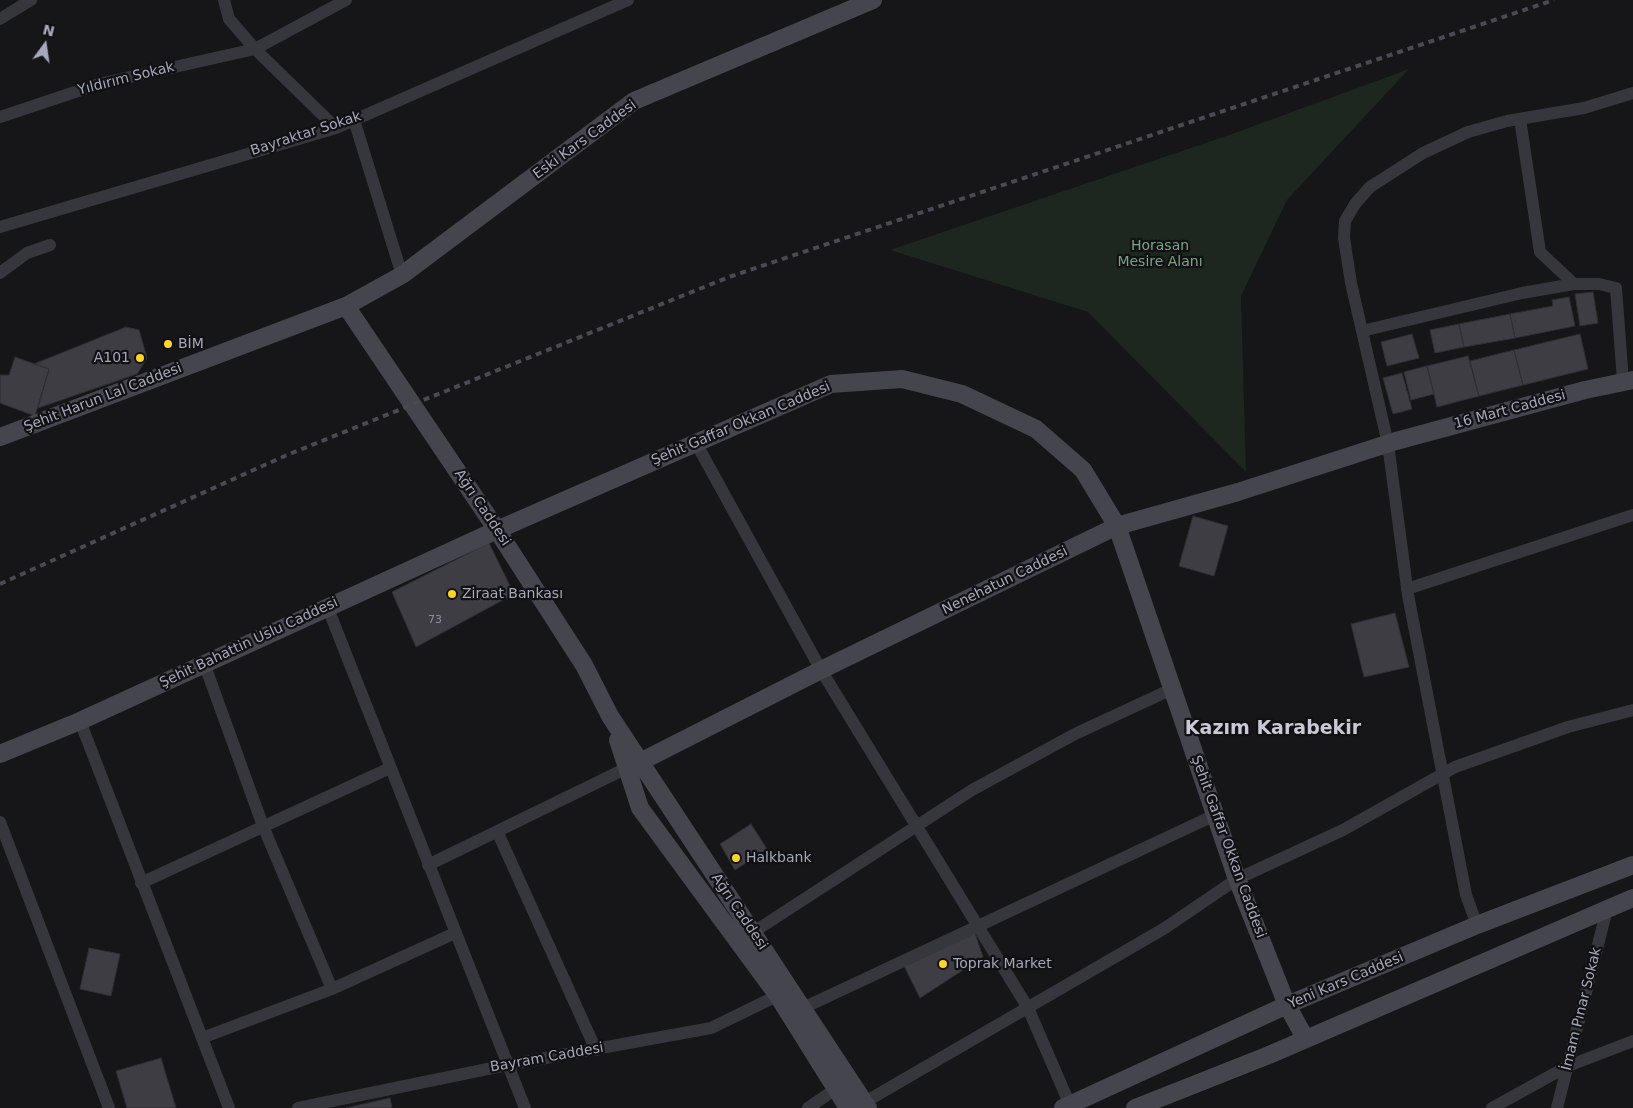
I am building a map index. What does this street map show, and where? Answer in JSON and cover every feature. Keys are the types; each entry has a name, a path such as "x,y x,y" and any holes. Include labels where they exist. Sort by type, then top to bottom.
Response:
{"street":[{"path":"0,19 31,0"},
{"path":"224,0 229,19 255,49 336,128"},
{"name":"Yıldırım Sokak","path":"0,117 99,84 255,49 346,0"},
{"name":"Bayraktar Sokak","path":"0,227 336,128 628,0"},
{"name":"Eski Kars Caddesi","path":"346,306 402,275 634,101 873,0"},
{"path":"1477,925 1466,895 1407,589 1388,444 1362,331 1344,238 1345,221 1355,204 1370,187 1423,153 1468,132 1520,119 1584,108 1633,93"},
{"path":"1520,119 1540,252 1574,284"},
{"path":"354,120 402,275"},
{"path":"0,273 27,253 50,245"},
{"path":"1362,331 1487,300 1574,284 1599,284 1616,288 1628,380"},
{"name":"Şehit Harun Lal Caddesi","path":"0,437 346,306"},
{"name":"Ağrı Caddesi","path":"346,306 497,530 584,665 634,765 752,932 848,1108"},
{"name":"Şehit Gaffar Okkan Caddesi","path":"497,530 831,384 902,379 962,394 1036,430 1083,470 1117,526 1237,879 1287,1005 1305,1038"},
{"name":"16 Mart Caddesi","path":"1388,444 1628,380"},
{"path":"696,443 821,670 1028,1008 1067,1106"},
{"name":"Nenehatun Caddesi","path":"634,765 821,670 1117,526 1238,492 1388,444"},
{"path":"1407,589 1633,515"},
{"name":"Şehit Bahattin Uslu Caddesi","path":"0,754 80,721 327,606 497,530"},
{"path":"327,606 525,1108"},
{"path":"204,663 263,826 332,989"},
{"path":"752,932 972,790 1049,748 1172,688"},
{"path":"867,1105 1165,928 1237,879 1343,830 1455,767 1568,727 1633,710"},
{"path":"80,721 229,1108"},
{"path":"428,865 634,765"},
{"name":"Ağrı Caddesi","path":"634,765 640,808 784,993 802,1008 867,1105"},
{"path":"142,883 390,768"},
{"path":"802,1008 1215,815"},
{"path":"0,822 109,1108"},
{"path":"497,831 596,1050"},
{"name":"Yeni Kars Caddesi","path":"1067,1106 1287,1005 1477,925 1633,865"},
{"path":"1135,1108 1269,1055 1633,898"},
{"name":"İmam Pınar Sokak","path":"1557,1108 1606,909"},
{"path":"202,1038 332,989 455,933"},
{"name":"Bayram Caddesi","path":"298,1108 507,1065 711,1028 784,993"},
{"path":"1492,1108 1568,1066 1633,1041"},
{"path":"808,1108 837,1088"}],"green space":[{"name":"Horasan Mesire Alanı","path":"1409,69 1287,200 1241,296 1246,472 1088,312 890,250 1232,134"}],"building":[{"path":"1593,292 1598,323 1580,326 1575,294"},
{"path":"1569,297 1575,326 1515,338 1510,314 1553,306 1552,300"},
{"path":"1510,314 1515,338 1464,347 1459,324"},
{"path":"1459,324 1464,347 1435,353 1430,330"},
{"path":"126,327 139,330 147,358 137,374 38,408 49,369 34,364"},
{"path":"1412,334 1419,358 1387,366 1381,342"},
{"path":"1580,334 1588,369 1523,385 1514,350"},
{"path":"1514,350 1523,385 1479,396 1470,361"},
{"path":"1468,356 1479,396 1437,407 1427,366"},
{"path":"15,357 49,369 35,416 0,403 0,375 9,375"},
{"path":"1427,366 1434,394 1411,400 1404,372"},
{"path":"1402,373 1412,409 1393,414 1383,378"},
{"path":"1193,516 1228,526 1214,576 1179,566"},
{"path":"489,543 514,594 416,647 392,592"},
{"path":"1395,613 1409,667 1364,677 1351,624"},
{"path":"751,824 767,849 735,870 720,844"},
{"path":"975,933 983,957 920,998 904,966"},
{"path":"89,948 120,954 111,996 80,989"},
{"path":"161,1058 176,1108 127,1108 116,1071"},
{"path":"390,1098 392,1108 346,1108"}],"railway":[{"path":"0,584 287,455 729,277 1554,0"}],"place":[{"name":"BİM","path":"168,344"},
{"name":"A101","path":"140,358"},
{"name":"Ziraat Bankası","path":"452,594"},
{"name":"Halkbank","path":"736,858"},
{"name":"Toprak Market","path":"943,964"}],"district":[{"name":"Kazım Karabekir","path":"1273,729"}]}
